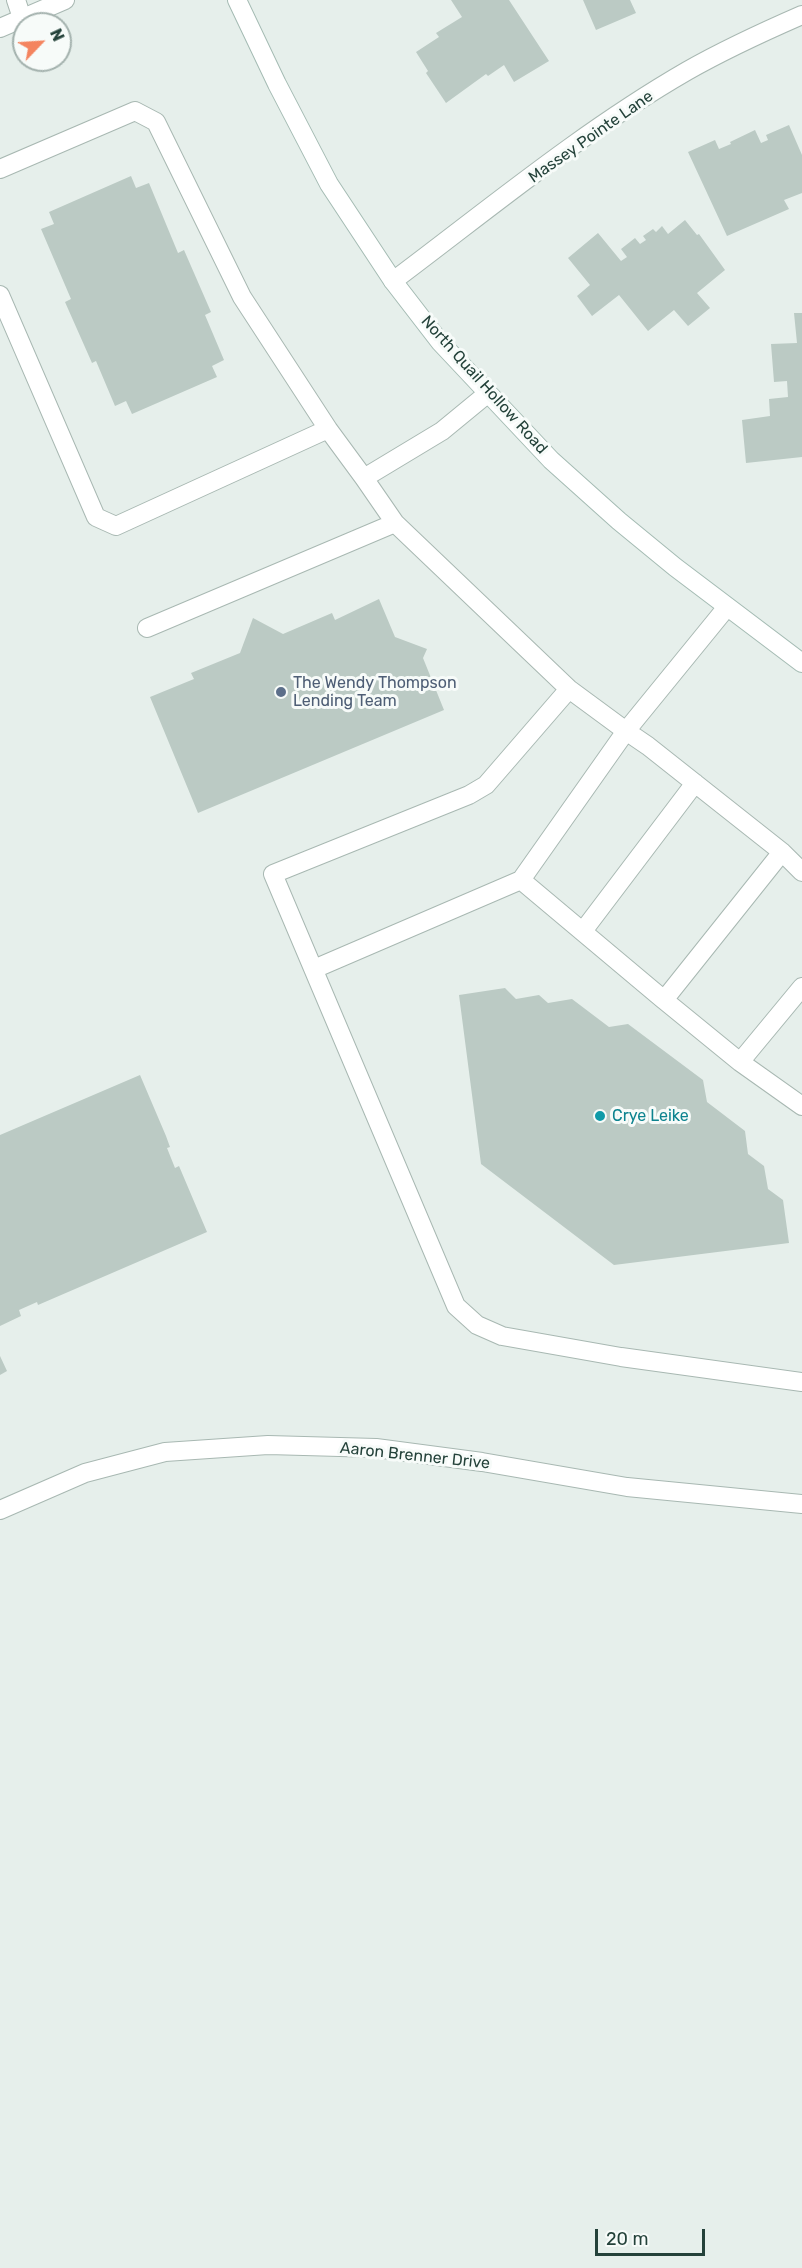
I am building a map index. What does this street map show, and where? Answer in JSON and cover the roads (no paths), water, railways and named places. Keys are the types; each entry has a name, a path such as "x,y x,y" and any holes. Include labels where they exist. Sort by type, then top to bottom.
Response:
{"street":[{"path":"36,12 65,0"},
{"name":"North Quail Hollow Road","path":"237,0 329,184 393,281 440,342 551,460 619,521 727,608 802,663"},
{"name":"Massey Pointe Lane","path":"393,281 613,118 696,66 802,15"},
{"path":"0,169 135,111 156,122 242,297 328,429 394,523 568,688 695,783 782,852 802,872"},
{"path":"0,295 96,518 116,526 328,429"},
{"path":"364,478 442,431 487,394"},
{"path":"147,628 394,523"},
{"path":"314,969 521,880 626,731 727,608"},
{"path":"568,688 486,785 469,795 273,874 456,1306 477,1325 502,1336 621,1357 802,1382"},
{"path":"583,931 695,783"},
{"path":"664,1000 782,852"},
{"path":"521,880 740,1062 802,1106"},
{"path":"740,1062 802,987"},
{"name":"Aaron Brenner Drive","path":"0,1510 85,1473 165,1452 268,1445 376,1448 482,1462 627,1487 802,1504"}],"place":[{"name":"The Wendy Thompson Lending Team","path":"281,692"},
{"name":"Crye Leike","path":"600,1116"}]}
